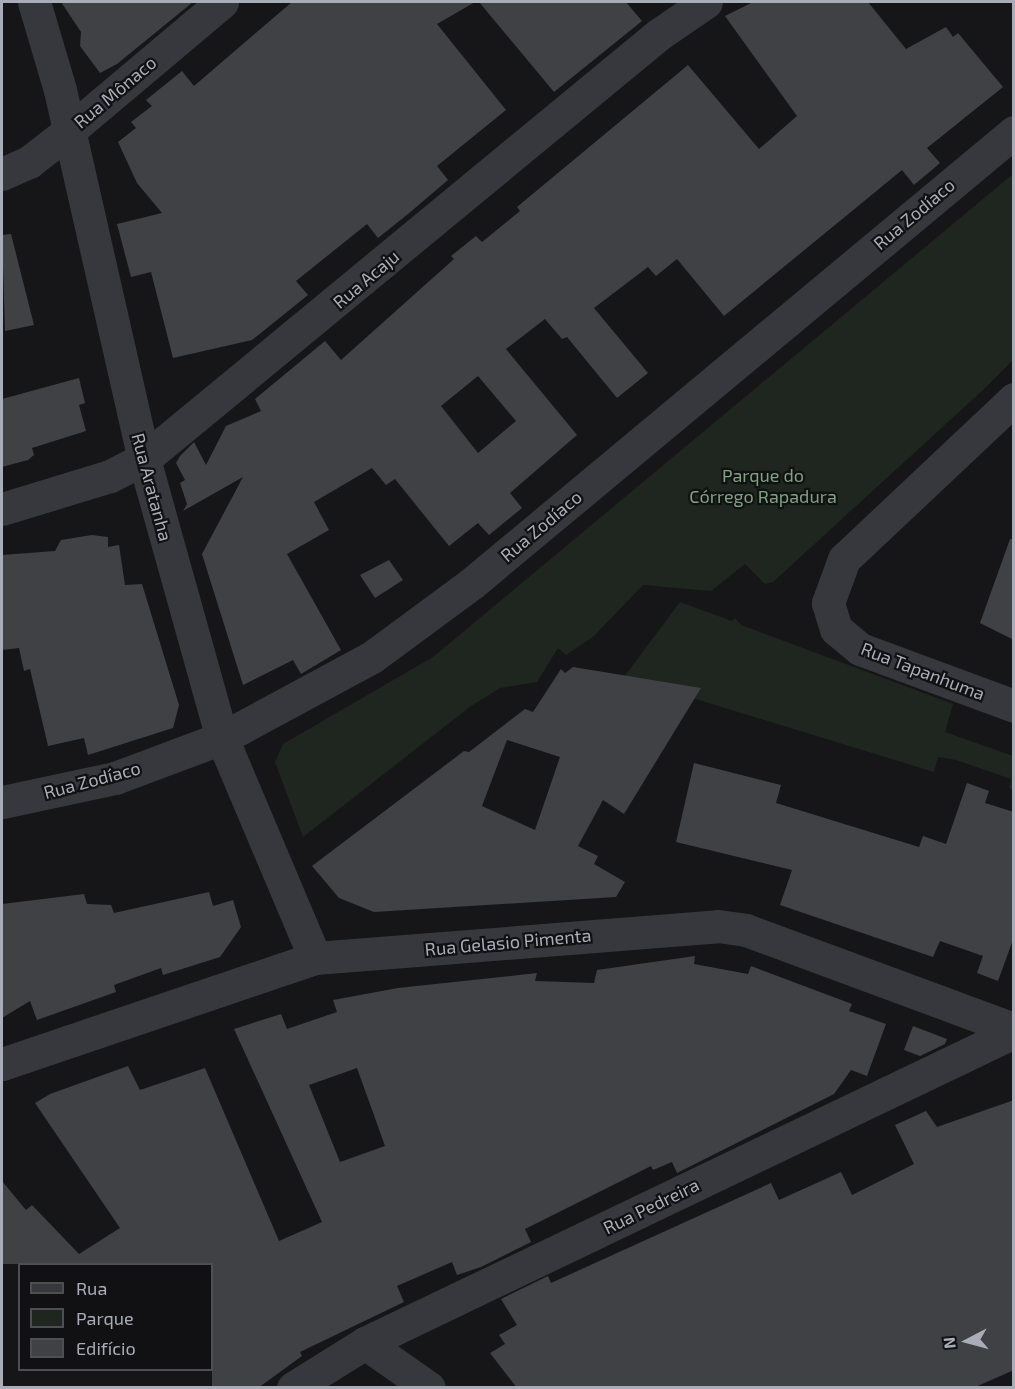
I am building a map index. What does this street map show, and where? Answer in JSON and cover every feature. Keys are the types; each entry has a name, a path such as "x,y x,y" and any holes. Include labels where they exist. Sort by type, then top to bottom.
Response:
{"street":[{"name":"Rua Aratanha","path":"34,2 69,131 144,459 222,738 315,958"},
{"name":"Rua Mônaco","path":"2,174 29,162 69,131 222,2"},
{"name":"Rua Acaju","path":"2,509 110,476 144,459 658,35 706,2"},
{"name":"Rua Zodíaco","path":"2,802 115,778 222,738 372,657 471,584 1014,132"},
{"name":"Rua Tapanhuma","path":"1014,399 844,560 828,603 836,629 860,649 1014,706"},
{"name":"Rua Gelasio Pimenta","path":"2,1064 315,958 718,926 746,930 1014,1030"},
{"name":"Rua Pedreira","path":"293,1388 365,1342 1014,1030"},
{"path":"365,1342 429,1388"}],"green space":[{"name":"Parque do Córrego Rapadura","path":"1013,174 1013,360 983,390 773,582 765,584 745,564 711,591 643,585 593,637 566,655 558,648 537,682 500,688 471,706 303,837 275,762 283,744 433,657"},
{"path":"680,602 732,621 735,618 741,625 953,704 945,732 1013,756 1013,790 1009,788 1011,779 956,760 938,757 934,772 624,677"}],"building":[{"path":"61,2 193,2 117,64 100,73 80,46 81,32"},
{"path":"292,2 475,2 437,24 506,110 437,166 448,180 408,214 378,238 367,224 296,281 308,295 252,340 173,358 151,272 131,277 117,224 162,213 137,183 118,142 136,128 131,122 152,106 146,100 182,71 194,86"},
{"path":"479,2 626,2 642,21 554,92"},
{"path":"753,2 868,2 906,49 946,27 953,37 958,33 1003,87 927,148 940,163 914,185 902,170 724,316 677,259 656,276 648,267 594,308 648,373 617,398 567,337 562,339 545,319 506,349 577,435 510,493 522,508 489,535 478,523 449,546 395,479 386,485 372,468 314,502 329,530 287,554 341,650 301,674 293,660 243,685 202,554 243,477 183,511 187,504 180,483 185,480 176,463 180,456 194,442 206,465 226,426 261,411 255,399 325,341 341,360 454,259 451,256 476,236 482,242 520,211 517,207 688,65 759,149 797,116 725,16","holes":["478,376 516,421 478,453 441,406"]},
{"path":"11,234 34,325 5,331 2,235"},
{"path":"79,378 85,403 79,405 86,431 32,448 34,455 28,460 2,467 2,399"},
{"path":"92,535 108,537 108,547 119,545 125,585 142,584 179,705 173,728 88,755 84,738 48,746 30,669 24,671 19,648 2,650 2,555 55,551 61,540"},
{"path":"1010,539 1014,539 1014,640 980,623"},
{"path":"389,560 403,580 375,598 360,575"},
{"path":"573,667 701,688 624,814 603,800 578,846 598,856 594,864 625,882 616,897 374,912 339,898 312,866 464,751 469,752 525,709 533,712 561,669 565,673","holes":["507,740 560,757 535,830 482,806"]},
{"path":"694,763 781,785 776,803 919,847 923,836 946,844 967,783 989,791 985,803 1014,812 1014,937 998,981 977,973 983,956 940,941 933,957 780,905 792,870 676,842"},
{"path":"209,892 213,906 233,900 241,927 220,957 163,975 161,968 114,985 116,992 37,1020 30,1001 2,1018 2,904 84,894 87,904 111,905 114,913"},
{"path":"695,956 694,964 748,974 751,966 852,1004 849,1011 886,1024 867,1076 851,1070 834,1094 677,1173 672,1162 653,1170 651,1166 525,1229 531,1242 481,1267 457,1275 452,1262 397,1286 404,1302 300,1352 302,1356 258,1388 212,1388 213,1263 2,1264 2,1181 26,1210 32,1205 79,1254 120,1228 35,1103 50,1094 128,1066 140,1090 205,1068 279,1241 322,1222 234,1029 281,1014 287,1029 337,1012 333,1000 398,988 537,973 535,981 594,983 597,970","holes":["357,1068 385,1146 340,1162 309,1085"]},
{"path":"913,1026 947,1039 945,1044 920,1056 904,1050"},
{"path":"1014,1100 1014,1370 973,1388 517,1388 490,1353 505,1344 499,1335 517,1325 501,1299 548,1276 551,1283 771,1183 779,1200 841,1172 852,1195 914,1164 895,1125 926,1111 937,1127"}]}
